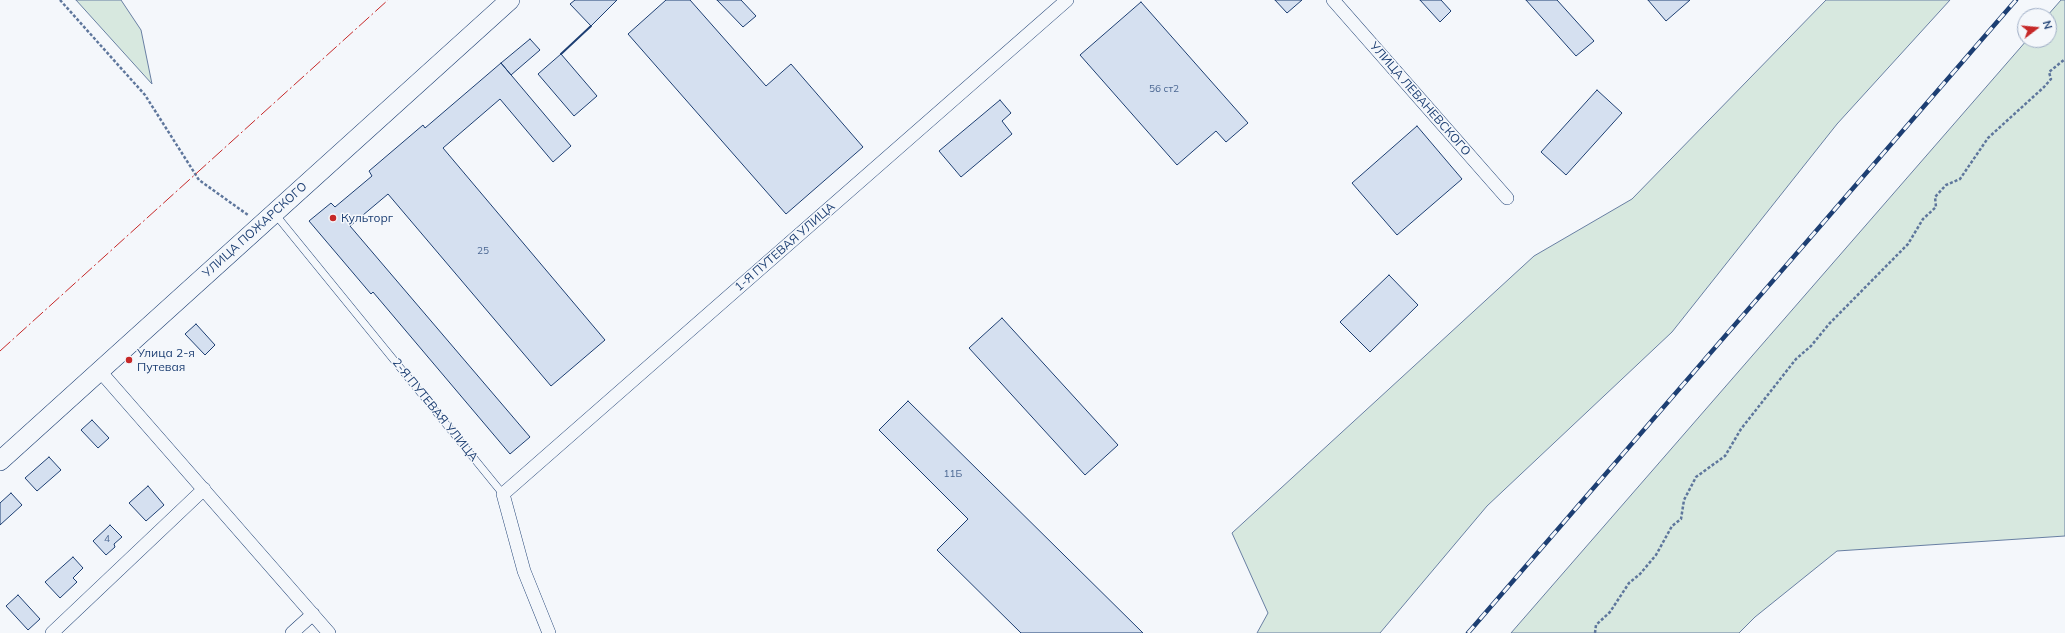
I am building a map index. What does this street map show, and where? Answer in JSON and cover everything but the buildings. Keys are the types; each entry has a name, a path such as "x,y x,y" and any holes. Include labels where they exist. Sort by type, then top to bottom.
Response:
{"street":[{"name":"УЛИЦА ПОЖАРСКОГО","path":"0,461 510,0"},
{"name":"1-Я ПУТЕВАЯ УЛИЦА","path":"503,494 1067,0"},
{"name":"УЛИЦА ЛЕВАНЕВСКОГО","path":"1333,0 1507,198"},
{"path":"99,370 329,633"},
{"path":"52,633 204,489"},
{"name":"2-Я ПУТЕВАЯ УЛИЦА","path":"503,494 524,570 549,633"},
{"path":"292,633 313,614"}],"lane":[{"name":"2-Я ПУТЕВАЯ УЛИЦА","path":"268,218 503,494"}],"path":[{"path":"60,0 145,95 199,180 268,218"},
{"path":"1595,633 1596,625 1610,612 1629,583 1640,574 1656,555 1672,526 1681,519 1684,500 1696,477 1725,456 1741,429 1796,359 1811,346 1829,324 1908,244 1923,219 1936,207 1935,198 1946,184 1960,179 1988,138 2044,87 2051,79 2049,72 2065,59"}],"shaded area":[{"path":"76,0 121,0 141,30 152,84"},
{"path":"1826,0 1950,0 1837,124 1672,332 1487,506 1380,633 1257,633 1268,613 1232,533 1534,256 1632,199"},
{"path":"2061,0 2065,0 2065,536 1837,551 1755,617 1739,633 1511,633 2020,48 2057,48 2057,8 2054,8"}],"railway":[{"path":"1468,633 2016,0"}],"wall":[{"path":"561,54 591,26"}],"power":[{"path":"0,351 388,0"}],"place":[{"name":"Культорг","path":"333,218"},
{"name":"Улица 2-я Путевая","path":"129,360"}]}
